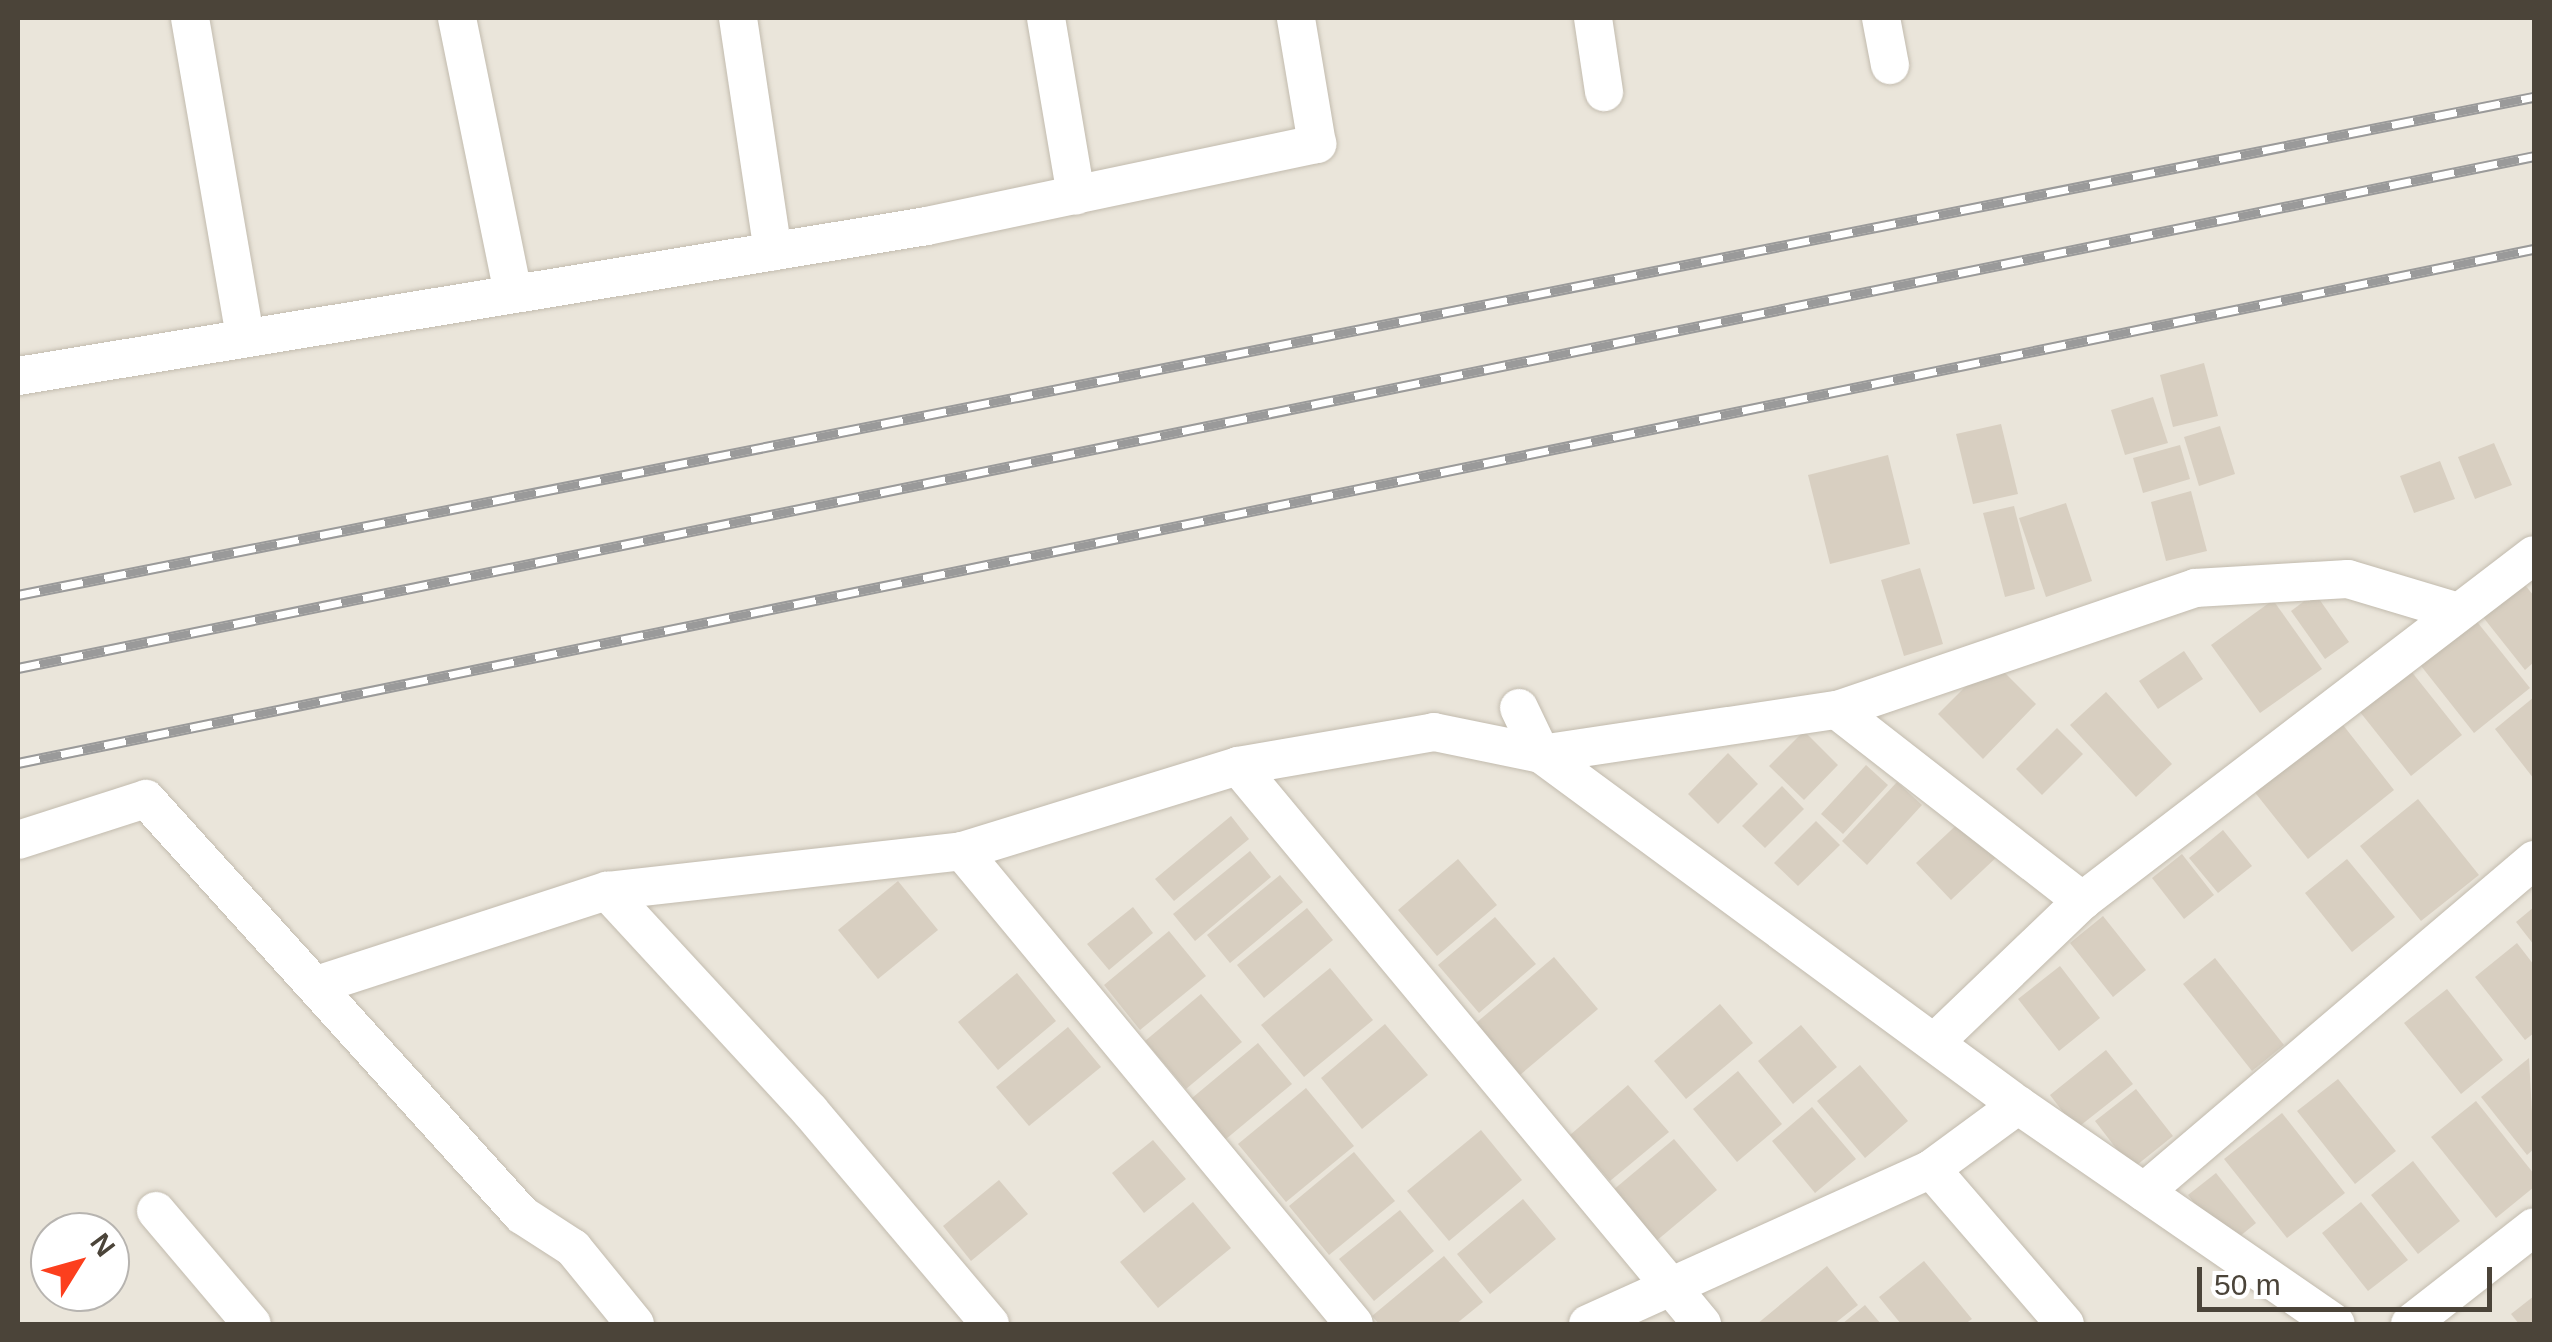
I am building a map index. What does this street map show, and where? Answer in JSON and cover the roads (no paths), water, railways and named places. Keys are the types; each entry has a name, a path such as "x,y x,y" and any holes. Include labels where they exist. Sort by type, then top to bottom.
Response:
{"street":[{"path":"190,18 245,336"},
{"path":"457,18 513,292"},
{"path":"738,18 773,251"},
{"path":"1046,18 1076,195"},
{"path":"18,376 773,251 1076,195 1318,144 1296,18"},
{"path":"1593,18 1604,92"},
{"path":"1887,19 1890,66"},
{"path":"1937,1040 2082,901 2534,555"},
{"path":"318,985 607,890 962,852 1238,766 1434,732 1541,754 1837,710 2194,588 2348,579 2458,612"},
{"path":"1519,708 1541,754 1937,1040 2018,1104 2336,1324"},
{"path":"1837,710 2082,901"},
{"path":"1238,766 1702,1324"},
{"path":"18,840 146,799 522,1214 573,1248 635,1324"},
{"path":"962,852 1354,1324"},
{"path":"2144,1192 2534,860"},
{"path":"607,890 810,1110 990,1324"},
{"path":"1588,1324 1674,1290 1932,1169 2018,1104"},
{"path":"1932,1169 2065,1324"},
{"path":"156,1210 252,1324"},
{"path":"2410,1324 2534,1227"}],"railway":[{"path":"18,595 2534,97"},
{"path":"18,668 2534,156"},
{"path":"18,763 2534,249"}]}
